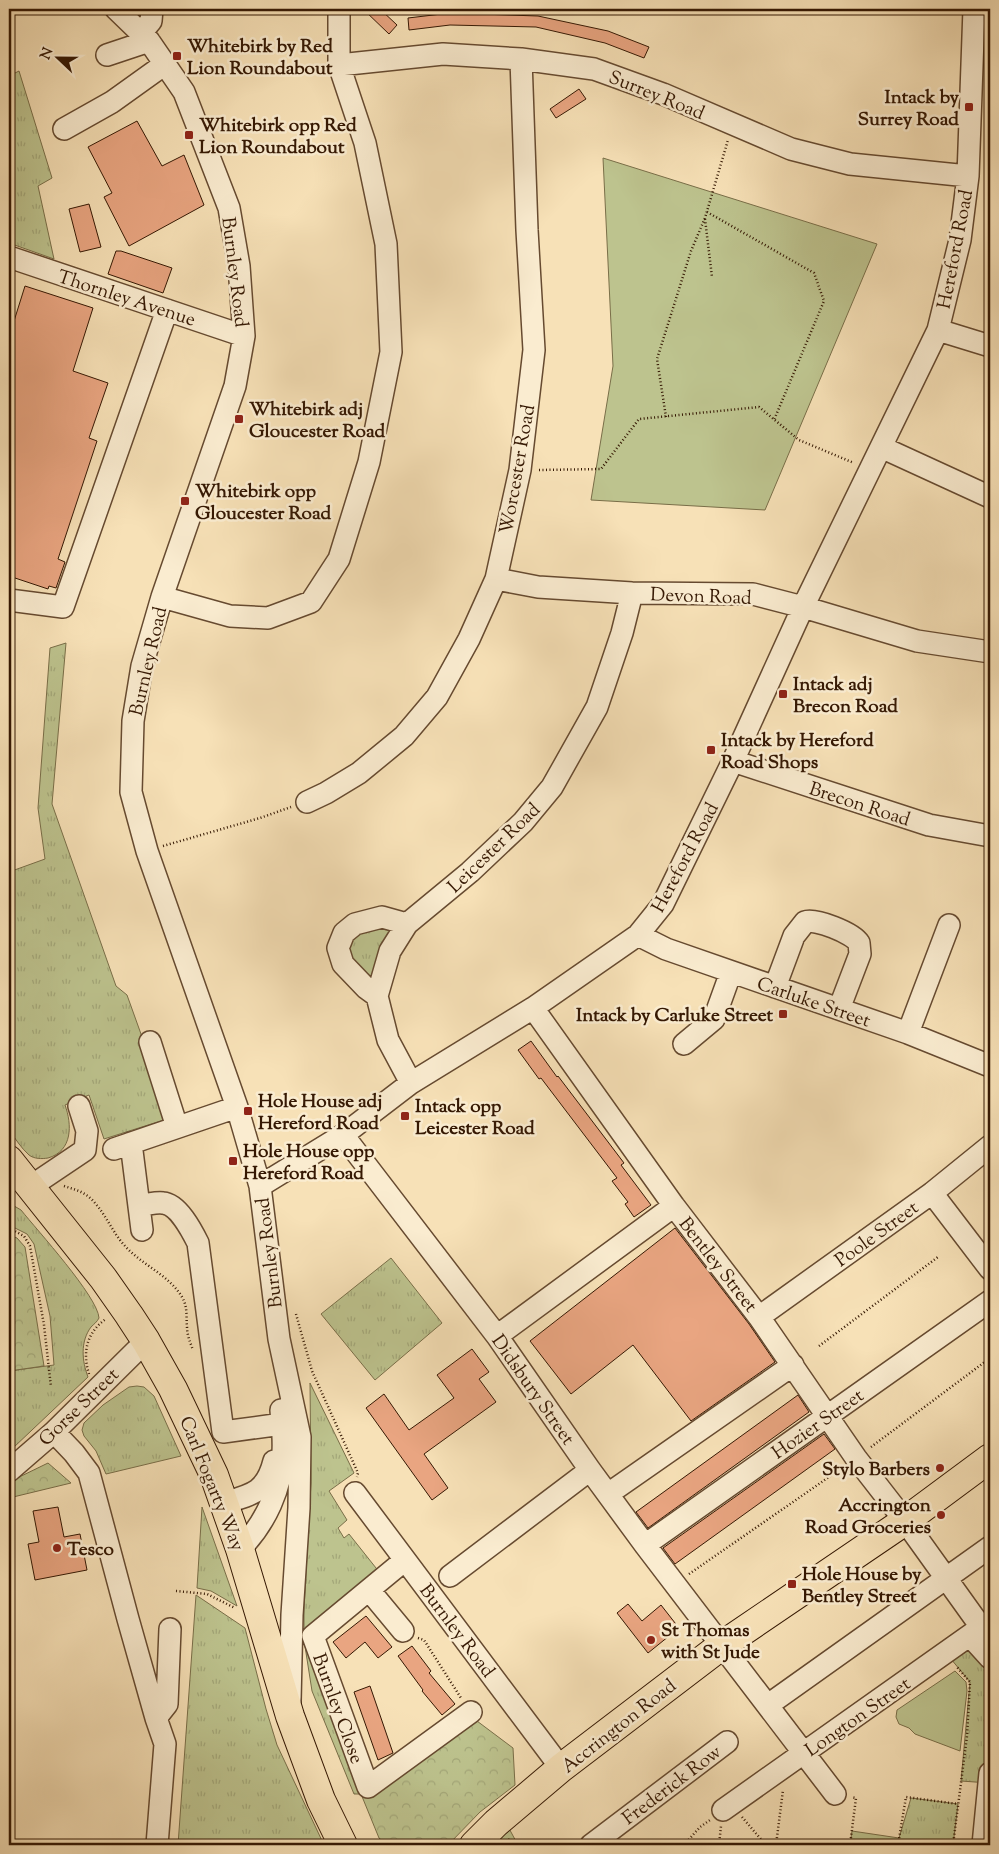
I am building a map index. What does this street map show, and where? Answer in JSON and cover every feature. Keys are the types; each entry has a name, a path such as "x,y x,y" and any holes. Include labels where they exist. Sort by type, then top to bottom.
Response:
{"main road":[{"name":"Carl Fogarty Way","path":"17,1176 102,1278 146,1340 173,1389 214,1475 240,1549 290,1716 321,1800 344,1840"},
{"name":"Accrington Road","path":"474,1845 496,1823 562,1768 722,1646 905,1521 990,1458"}],"street":[{"name":"Burnley Road","path":"116,9 145,37 184,92 229,208 239,266 244,336 235,386 162,597 142,666 133,721 130,792 147,851 237,1107 260,1186 279,1339 300,1437 299,1508 292,1615 290,1716"},
{"path":"107,55 145,37 151,21 152,9"},
{"path":"162,597 230,616 268,618 311,602 339,559 369,462 391,352 386,244 365,143 339,65 339,9"},
{"name":"Hereford Road","path":"260,1186 343,1135 411,1083 532,1008 638,935 663,904 733,762 803,607 938,330 960,240 968,176 974,9"},
{"name":"Surrey Road","path":"339,65 443,54 521,59 594,69 663,94 791,149 850,164 968,176"},
{"name":"Worcester Road","path":"307,802 359,773 404,736 438,697 469,639 496,579 520,470 534,350 526,230 521,59"},
{"path":"64,129 112,102 164,64"},
{"name":"Thornley Avenue","path":"9,257 244,336"},
{"path":"9,600 62,607 167,310"},
{"path":"938,330 990,346"},
{"path":"881,447 990,497"},
{"name":"Devon Road","path":"496,579 538,587 632,593 753,594 917,641 990,652"},
{"name":"Leicester Road","path":"377,996 390,951 407,924 477,866 523,822 552,787 597,707 622,633 632,593"},
{"name":"Brecon Road","path":"733,762 929,825 990,836"},
{"path":"407,924 382,917 355,924 344,933 338,948 343,964 366,988 377,996 388,1040 411,1083"},
{"path":"775,987 798,930 805,922 815,921 851,935 859,943 860,954 839,1009"},
{"path":"908,1033 949,925"},
{"name":"Carluke Street","path":"638,935 666,949 908,1033 990,1066"},
{"path":"684,1044 714,1019 731,972"},
{"name":"Bentley Street","path":"532,1008 674,1206 759,1317 856,1458 905,1521 980,1628 990,1658"},
{"path":"150,1042 177,1127"},
{"path":"17,1176 85,1150 87,1131 79,1106"},
{"path":"142,1230 139,1205 123,1146 237,1107"},
{"name":"Didsbury Street","path":"343,1135 497,1336 644,1545 835,1794"},
{"name":"Poole Street","path":"759,1317 932,1193 990,1146"},
{"path":"932,1193 990,1269"},
{"path":"139,1205 163,1203 170,1205 193,1232 198,1244 223,1432 282,1424"},
{"path":"497,1336 674,1206"},
{"name":"Hozier Street","path":"644,1545 990,1301"},
{"name":"Burnley Road","path":"240,1549 252,1537 262,1522 277,1490 283,1453 279,1339"},
{"name":"Gorse Street","path":"9,1471 54,1432 146,1340"},
{"path":"608,1494 793,1365"},
{"name":"Burnley Road","path":"223,1503 252,1495 264,1484 273,1464 282,1424"},
{"path":"54,1432 74,1452 89,1473 156,1718 165,1744 156,1845"},
{"path":"450,1576 590,1470"},
{"name":"Burnley Road","path":"355,1493 562,1768"},
{"path":"768,1706 990,1547"},
{"name":"Burnley Close","path":"405,1560 313,1636 368,1788 419,1744 471,1712"},
{"path":"369,1590 403,1632"},
{"name":"Longton Street","path":"727,1807 980,1628"},
{"path":"156,1718 167,1704 170,1630"},
{"name":"Frederick Row","path":"591,1845 727,1742"},
{"path":"983,1845 990,1773"}],"path":[{"path":"666,417 657,359 691,251 707,212 733,124"},
{"path":"707,212 814,272 824,301 774,420"},
{"path":"705,218 712,277"},
{"path":"520,470 601,470 639,420 758,407 799,440 869,470"},
{"path":"147,851 260,818 307,802"},
{"path":"61,1185 86,1195 100,1207 125,1246 140,1260 170,1282 179,1292 186,1308 189,1338 195,1354"},
{"path":"9,1228 18,1231 24,1236 30,1246 44,1325 51,1387"},
{"path":"819,1346 938,1257"},
{"path":"99,1387 88,1373 86,1360 87,1344 94,1329 123,1307"},
{"path":"294,1309 312,1371 358,1473 355,1493"},
{"path":"675,1584 856,1458 990,1358"},
{"path":"176,1590 207,1594 237,1610"},
{"path":"403,1632 424,1640 471,1712"},
{"path":"946,1653 970,1682 967,1736 953,1845"},
{"path":"776,1845 786,1766"},
{"path":"835,1794 856,1798 850,1845"},
{"path":"898,1845 906,1797 958,1804"},
{"path":"625,1845 627,1842 685,1844 700,1827 727,1807 765,1845 770,1845"}],"green space":[{"path":"19,71 52,178 38,186 54,259 9,243 9,76"},
{"path":"603,158 877,244 765,510 591,500 613,366"},
{"path":"66,643 52,804 116,986 127,995 169,1112 167,1119 104,1139 89,1095 65,1105 69,1120 66,1143 56,1154 41,1159 29,1155 9,1130 9,872 45,859 38,808 50,648"},
{"path":"355,924 407,924 377,996 345,966"},
{"path":"9,1203 21,1210 66,1264 89,1295 99,1318 87,1333 85,1339 83,1358 88,1377 13,1448 9,1426 9,1371 54,1365 50,1316 34,1244 27,1234 9,1225"},
{"path":"9,1235 17,1238 25,1247 44,1366 9,1371"},
{"path":"391,1258 442,1323 375,1380 321,1314"},
{"path":"310,1383 354,1473 329,1491 347,1520 338,1528 344,1538 349,1534 380,1573 315,1624 361,1794 354,1794 312,1691 304,1640 311,1483"},
{"path":"129,1387 144,1387 154,1396 181,1456 106,1474 96,1451 84,1436 82,1430 84,1423 103,1405"},
{"path":"48,1463 71,1483 9,1498 9,1482"},
{"path":"202,1507 237,1606 211,1591 197,1588"},
{"path":"196,1595 245,1628 277,1745 324,1845 178,1845"},
{"path":"970,1636 990,1658 989,1783 961,1781 970,1682 946,1653"},
{"path":"955,1671 966,1682 967,1691 960,1751 915,1734 909,1728 899,1724 896,1717 897,1710"},
{"path":"469,1715 513,1748 515,1785 480,1812 448,1845 387,1845 379,1838 361,1794"},
{"path":"911,1798 958,1804 953,1845 850,1845 852,1831 899,1838"},
{"path":"505,1821 518,1845 495,1845"}],"building":[{"path":"363,9 380,9 397,25 389,34"},
{"path":"450,13 538,16 608,31 649,47 644,58 605,43 536,27 450,25 409,30 408,18"},
{"path":"579,89 586,99 556,118 550,109"},
{"path":"137,121 162,166 184,155 204,205 129,246 104,197 112,193 88,147"},
{"path":"89,204 101,247 80,252 69,209"},
{"path":"116,251 172,268 163,293 108,274"},
{"path":"25,286 93,308 73,371 108,383 89,438 97,441 58,559 65,562 56,588 49,586 48,589 9,576 9,337"},
{"path":"531,1041 624,1163 621,1165 651,1205 634,1217 625,1204 628,1202 612,1181 617,1178 518,1050"},
{"path":"675,1228 749,1324 775,1362 691,1421 633,1345 571,1394 530,1341"},
{"path":"472,1349 489,1372 479,1379 496,1402 424,1454 448,1488 432,1500 366,1408 384,1394 409,1430 454,1398 437,1375"},
{"path":"798,1395 809,1412 648,1528 636,1512"},
{"path":"824,1434 835,1449 675,1564 663,1548"},
{"path":"58,1507 64,1537 80,1534 87,1570 35,1580 28,1544 39,1542 33,1511"},
{"name":"St Thomas with St Jude","path":"628,1604 642,1621 661,1605 679,1628 648,1653 617,1613"},
{"path":"366,1616 392,1647 378,1658 365,1642 346,1658 333,1642"},
{"path":"412,1646 431,1671 429,1673 455,1704 442,1715 422,1691 398,1656"},
{"path":"370,1686 393,1753 378,1760 354,1692"}],"place":[{"name":"Whitebirk by Red Lion Roundabout","path":"177,56"},
{"name":"Intack by Surrey Road","path":"969,107"},
{"name":"Whitebirk opp Red Lion Roundabout","path":"189,135"},
{"name":"Whitebirk adj Gloucester Road","path":"239,419"},
{"name":"Whitebirk opp Gloucester Road","path":"185,501"},
{"name":"Intack adj Brecon Road","path":"783,694"},
{"name":"Intack by Hereford Road Shops","path":"711,750"},
{"name":"Intack by Carluke Street","path":"783,1014"},
{"name":"Hole House adj Hereford Road","path":"248,1111"},
{"name":"Intack opp Leicester Road","path":"405,1116"},
{"name":"Hole House opp Hereford Road","path":"233,1161"},
{"name":"Stylo Barbers","path":"940,1468"},
{"name":"Accrington Road Groceries","path":"941,1515"},
{"name":"Tesco","path":"57,1548"},
{"name":"Hole House by Bentley Street","path":"792,1584"},
{"name":"St Thomas with St Jude","path":"651,1640"}]}
